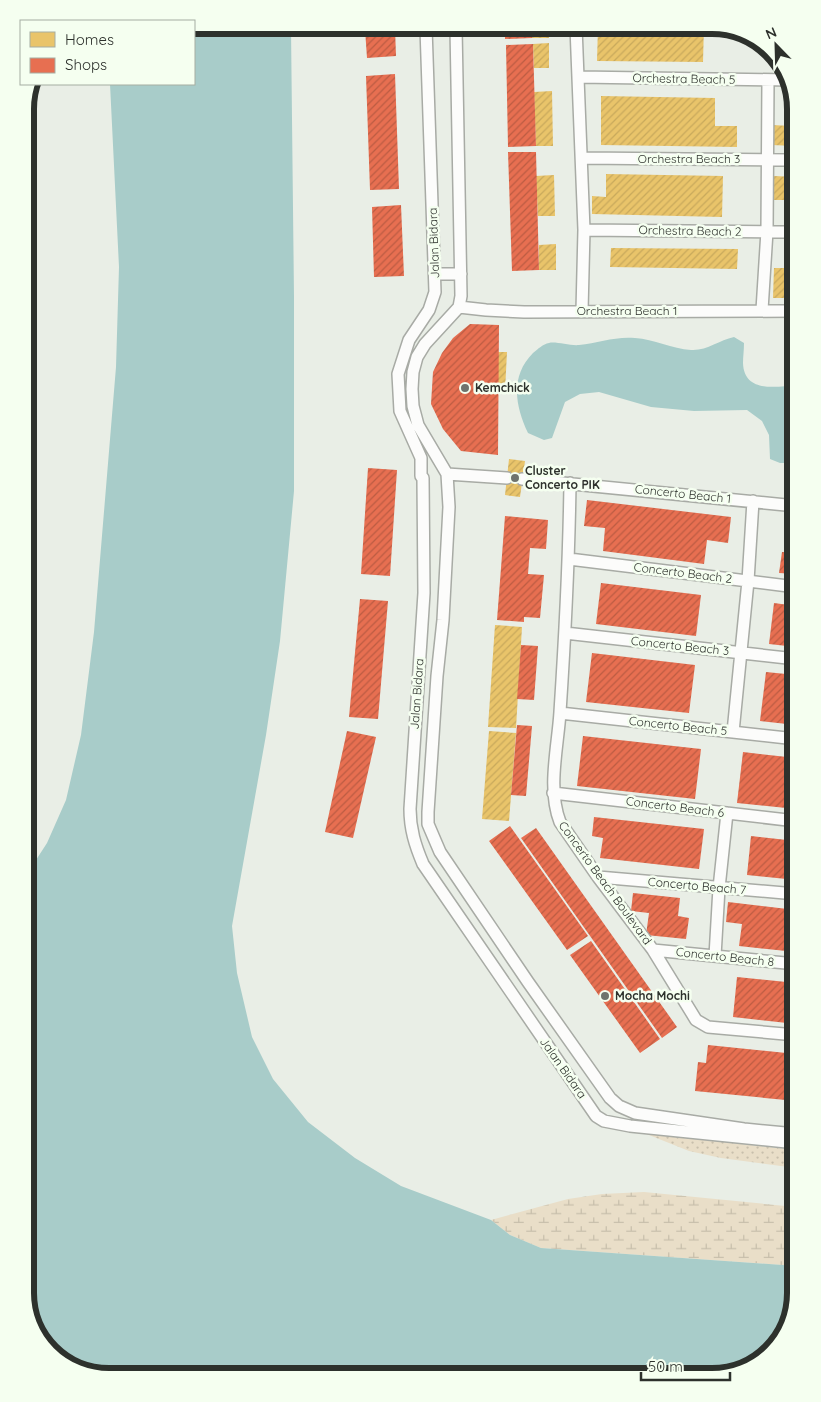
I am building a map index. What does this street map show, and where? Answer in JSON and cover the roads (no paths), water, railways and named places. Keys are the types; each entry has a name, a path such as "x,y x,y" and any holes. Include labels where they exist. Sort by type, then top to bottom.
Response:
{"street":[{"name":"Jalan Bidara","path":"426,34 436,292 429,310 409,340 398,374 400,411 421,458 421,476 423,478 424,592 410,827 423,864 596,1116"},
{"name":"Jalan Bidara","path":"456,34 461,274 459,307 425,344 413,372 412,389 413,406 418,425 447,474 449,507 428,824 440,852 528,982 610,1098 619,1106 635,1113 787,1133"},
{"path":"576,34 584,230 582,311"},
{"name":"Orchestra Beach 5","path":"578,78 781,80"},
{"path":"762,310 767,231 768,80"},
{"name":"Orchestra Beach 3","path":"582,158 787,160"},
{"name":"Orchestra Beach 2","path":"584,230 787,232"},
{"path":"435,274 461,274"},
{"name":"Orchestra Beach 1","path":"459,307 524,312 787,311"},
{"path":"447,474 507,478"},
{"name":"Concerto Beach 1","path":"522,479 787,505"},
{"name":"Concerto Beach Boulevard","path":"570,483 569,560 565,633 553,793 556,813 560,822 598,877 653,950 696,1020 708,1027 787,1033"},
{"path":"733,732 748,581 753,501"},
{"name":"Concerto Beach 2","path":"569,560 787,586"},
{"name":"Concerto Beach 3","path":"565,633 787,658"},
{"path":"418,674 437,676"},
{"name":"Concerto Beach 5","path":"560,713 787,738"},
{"name":"Concerto Beach 6","path":"553,793 787,820"},
{"path":"715,956 719,888 727,813"},
{"path":"410,827 428,824"},
{"name":"Concerto Beach 7","path":"598,877 787,893"},
{"name":"Concerto Beach 8","path":"653,950 787,963"},
{"path":"610,1098 596,1116 604,1121 630,1126 787,1142"}],"water":[{"path":"195,34 291,34 294,491 280,641 266,735 232,926 237,973 252,1037 273,1079 308,1122 355,1158 401,1186 491,1220 510,1235 541,1248 787,1265 787,1303 782,1322 772,1339 754,1356 727,1367 712,1368 104,1368 94,1367 67,1356 46,1335 35,1308 34,1293 34,863 47,843 66,800 81,735 94,632 116,367 119,267 110,85 195,85"},
{"path":"734,337 744,343 743,363 745,373 755,384 771,387 787,386 787,463 780,463 770,459 769,435 762,421 747,410 694,411 651,407 599,392 580,394 565,402 552,438 544,440 528,433 518,402 518,381 526,362 533,353 545,344 579,345 628,338 649,340 677,348 697,350"}],"place":[{"name":"Kemchick","path":"465,388"},
{"name":"Cluster Concerto PIK","path":"515,478"},
{"name":"Mocha Mochi","path":"605,996"}]}
